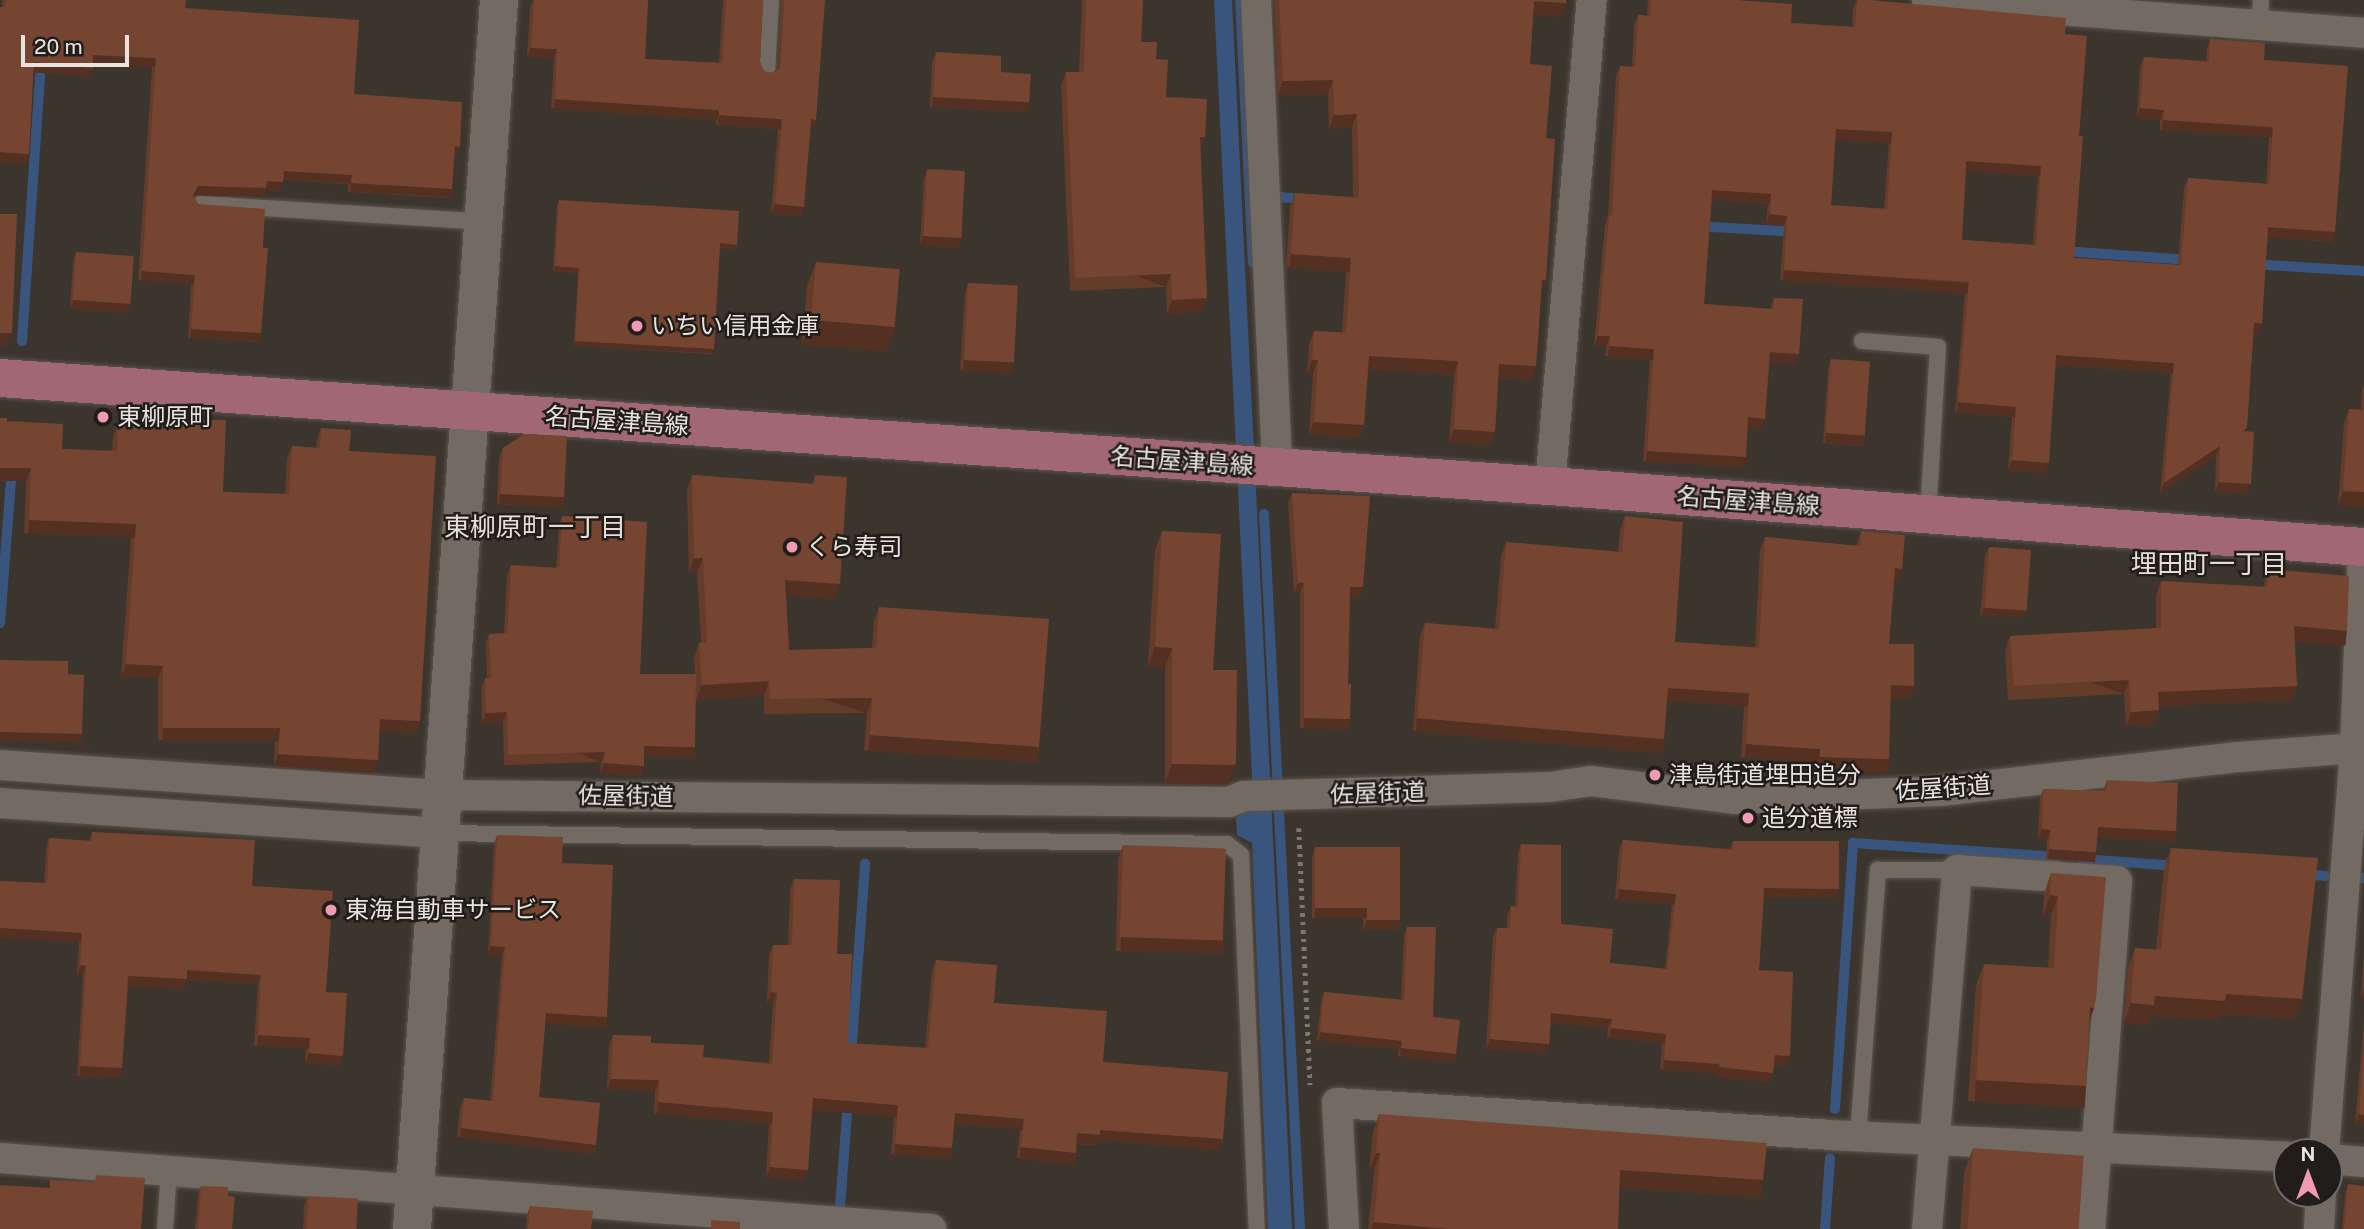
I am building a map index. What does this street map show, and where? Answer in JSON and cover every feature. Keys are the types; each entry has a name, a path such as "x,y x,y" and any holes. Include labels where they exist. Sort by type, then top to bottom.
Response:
{"main road":[{"name":"名古屋津島線","path":"0,378 1550,486 2364,547"}],"street":[{"path":"412,1229 499,0"},
{"path":"1256,0 1275,467"},
{"path":"1550,486 1592,0"},
{"path":"1927,0 2261,13 2364,33"},
{"path":"2325,1138 2355,748 2364,547"},
{"name":"佐屋街道","path":"0,765 443,795 1229,802 1244,796 1550,787 1591,781 1735,799 1940,790 2239,757 2355,748"},
{"path":"0,803 440,834"},
{"path":"1927,1229 1957,870 2117,881 2090,1229"},
{"path":"1344,1229 1337,1103 1858,1136 2273,1156"},
{"path":"0,1158 930,1229"},
{"path":"2343,1160 2364,1162"},
{"path":"2319,1229 2320,1208"}],"lane":[{"path":"767,72 771,0"},
{"path":"200,204 483,222"},
{"path":"1862,341 1938,347 1928,514"},
{"path":"440,834 1227,844 1241,855 1257,1229"},
{"path":"1858,1136 1878,870 1957,870"},
{"path":"165,1229 169,1171"}],"path":[{"path":"1293,795 1311,1097 1337,1103"}],"water":[{"path":"1214,0 1232,0 1292,1229 1268,1229 1252,843 1237,835 1236,819 1249,803 1252,776"}],"building":[{"path":"5,0 186,0 185,8 359,20 354,94 462,102 460,147 455,146 452,189 351,183 352,175 284,171 283,182 267,181 266,188 198,186 193,195 198,204 265,209 263,248 268,248 261,333 191,329 195,275 142,271 156,58 93,55 93,68 34,62 29,154 0,152 0,7 5,7"},
{"path":"534,0 648,0 645,59 722,63 726,0 763,0 760,62 764,71 771,73 779,69 781,63 784,0 825,0 816,120 811,119 804,207 775,204 782,119 719,115 719,110 555,99 557,49 531,48"},
{"path":"1086,0 1143,0 1141,42 1157,42 1156,59 1168,60 1166,97 1207,99 1205,137 1200,137 1207,298 1172,300 1171,274 1075,278 1066,72 1084,72"},
{"path":"1279,0 1566,0 1566,3 1534,1 1530,64 1552,66 1546,138 1555,139 1546,280 1542,280 1536,366 1499,364 1495,432 1454,429 1458,361 1369,356 1364,425 1314,422 1318,360 1312,360 1314,331 1346,333 1351,258 1291,254 1295,193 1359,198 1357,114 1334,115 1333,80 1283,81"},
{"path":"1651,0 1735,0 1792,4 1791,23 1855,27 1857,0 1870,0 2066,18 2065,34 2087,36 2079,136 2083,136 2074,258 2181,265 2188,178 2269,184 2273,127 2163,120 2164,110 2140,108 2144,57 2209,62 2210,39 2265,43 2264,60 2348,66 2335,232 2268,227 2262,323 2254,323 2247,428 2242,431 2254,432 2251,484 2219,482 2220,446 2164,483 2174,363 2056,355 2049,463 2012,460 2016,407 1958,402 1969,282 1784,270 1787,216 1770,214 1771,194 1712,190 1704,304 1773,309 1774,298 1803,299 1799,354 1770,352 1765,419 1748,417 1746,457 1647,451 1654,349 1609,346 1610,336 1598,336 1609,215 1612,216 1620,66 1635,67 1638,15 1650,16","holes":["1836,129 1892,132 1887,209 1831,205","1966,161 2041,166 2036,245 1962,240"]},
{"path":"936,52 1001,56 1001,72 1031,74 1029,102 933,97"},
{"path":"927,169 965,171 961,238 923,236"},
{"path":"559,200 739,211 737,245 720,243 714,349 575,341 579,268 555,266"},
{"path":"0,214 17,214 12,333 0,333"},
{"path":"76,252 134,256 131,304 73,300"},
{"path":"816,262 900,269 895,327 811,320"},
{"path":"968,283 1018,286 1014,363 964,360"},
{"path":"1831,359 1870,362 1865,436 1826,433"},
{"path":"2349,409 2364,410 2364,492 2343,491"},
{"path":"0,418 7,418 7,421 63,424 62,449 117,451 118,424 173,425 173,420 226,420 223,492 289,494 292,446 320,448 321,428 351,430 349,451 436,456 420,721 380,719 378,760 278,754 280,728 163,728 163,666 126,664 136,524 29,520 31,468 0,468"},
{"path":"524,434 567,436 564,497 500,494 503,448"},
{"path":"692,475 815,484 815,475 847,477 840,584 785,580 789,650 876,648 879,607 1049,619 1039,747 870,735 872,698 770,699 769,681 702,685 699,643 707,643 703,558 694,558"},
{"path":"1292,493 1370,496 1363,587 1350,587 1350,719 1304,718 1304,583 1298,583"},
{"path":"562,516 647,522 640,674 696,674 695,747 644,746 644,766 604,763 605,752 508,755 507,712 486,713 485,678 491,678 489,634 507,633 511,565 559,568"},
{"path":"1625,516 1683,522 1675,642 1759,648 1765,537 1860,546 1861,531 1905,535 1902,569 1895,568 1889,644 1914,644 1914,686 1891,685 1889,759 1820,757 1820,749 1746,744 1749,693 1668,688 1664,739 1417,718 1425,623 1499,629 1506,542 1622,552"},
{"path":"1162,531 1221,534 1213,670 1237,670 1236,764 1233,765 1172,764 1172,648 1155,647"},
{"path":"1989,547 2031,550 2027,611 1985,608"},
{"path":"2268,569 2349,576 2347,631 2294,626 2297,686 2158,692 2159,710 2131,712 2129,680 2014,686 2010,636 2161,628 2161,581 2267,587"},
{"path":"0,660 68,661 68,674 84,675 82,734 0,732"},
{"path":"2107,780 2178,783 2176,831 2098,827 2096,852 2049,849 2051,830 2042,829 2043,789 2106,791"},
{"path":"92,832 255,840 252,886 333,891 326,992 347,993 343,1056 309,1053 310,1038 258,1035 261,975 187,970 187,979 128,976 122,1068 80,1066 86,966 80,965 82,933 0,928 0,881 47,883 49,838 92,841"},
{"path":"497,835 563,837 562,863 613,865 607,1017 546,1013 539,1097 600,1103 596,1145 461,1128 464,1098 493,1101 505,947 491,946"},
{"path":"1623,840 1733,850 1733,841 1839,841 1839,889 1764,888 1759,970 1793,972 1790,1056 1775,1055 1773,1073 1719,1067 1720,1064 1664,1060 1666,1034 1611,1028 1612,1019 1551,1013 1549,1044 1490,1039 1497,928 1510,928 1511,906 1518,907 1521,844 1561,845 1561,924 1613,929 1610,963 1667,969 1676,894 1619,889"},
{"path":"1123,845 1226,849 1223,941 1120,937"},
{"path":"1315,847 1400,847 1400,920 1367,920 1367,908 1315,908"},
{"path":"2171,848 2318,858 2302,999 2226,994 2225,1001 2155,996 2154,1005 2131,1003 2135,948 2161,950"},
{"path":"2051,873 2106,877 2096,999 2094,1008 2090,1007 2086,1086 1976,1080 1984,964 2054,968 2058,896 2050,895"},
{"path":"794,879 840,880 837,954 852,954 848,1043 928,1048 936,960 997,965 994,1003 1107,1011 1103,1062 1228,1072 1223,1139 1100,1130 1100,1135 1077,1133 1076,1153 1021,1147 1024,1119 955,1113 952,1148 895,1144 898,1105 813,1098 808,1170 770,1167 773,1112 658,1102 659,1080 611,1079 613,1035 651,1036 651,1043 704,1045 703,1057 772,1064 777,993 771,992 773,945 792,945"},
{"path":"1407,927 1436,927 1433,1017 1460,1020 1456,1054 1401,1048 1402,1041 1320,1032 1324,992 1404,1000"},
{"path":"2364,1051 2364,1115 2359,1114"},
{"path":"1379,1114 1767,1143 1763,1180 1620,1170 1618,1229 1449,1229 1374,1222 1380,1153 1376,1153"},
{"path":"1973,1148 2084,1156 2079,1229 1967,1229"},
{"path":"96,1175 145,1178 141,1229 0,1229 0,1185 50,1188 50,1180 95,1182"},
{"path":"2348,1184 2364,1186 2364,1229 2344,1229"},
{"path":"201,1186 228,1187 228,1196 235,1197 232,1229 198,1229"},
{"path":"308,1196 358,1199 356,1229 306,1229"},
{"path":"530,1206 593,1211 591,1229 528,1229"},
{"path":"711,1220 740,1222 740,1229 711,1229"}],"waterway":[{"path":"1240,0 1253,263"},
{"path":"22,341 41,59"},
{"path":"1278,197 1305,199"},
{"path":"1696,226 1796,232"},
{"path":"2063,251 2190,260"},
{"path":"2252,264 2364,271"},
{"path":"0,623 12,467"},
{"path":"1264,514 1300,1229"},
{"path":"1835,1109 1853,843 2059,857"},
{"path":"2082,859 2178,866"},
{"path":"851,1056 865,864"},
{"path":"2302,874 2325,876"},
{"path":"840,1207 848,1100"},
{"path":"1825,1229 1830,1158"}],"place":[{"name":"いちい信用金庫","path":"637,326"},
{"name":"東柳原町","path":"103,417"},
{"name":"くら寿司","path":"792,547"},
{"name":"津島街道埋田追分","path":"1655,775"},
{"name":"追分道標","path":"1748,818"},
{"name":"東海自動車サービス","path":"331,910"}],"district":[{"name":"東柳原町一丁目","path":"535,527"},
{"name":"埋田町一丁目","path":"2209,564"}]}
